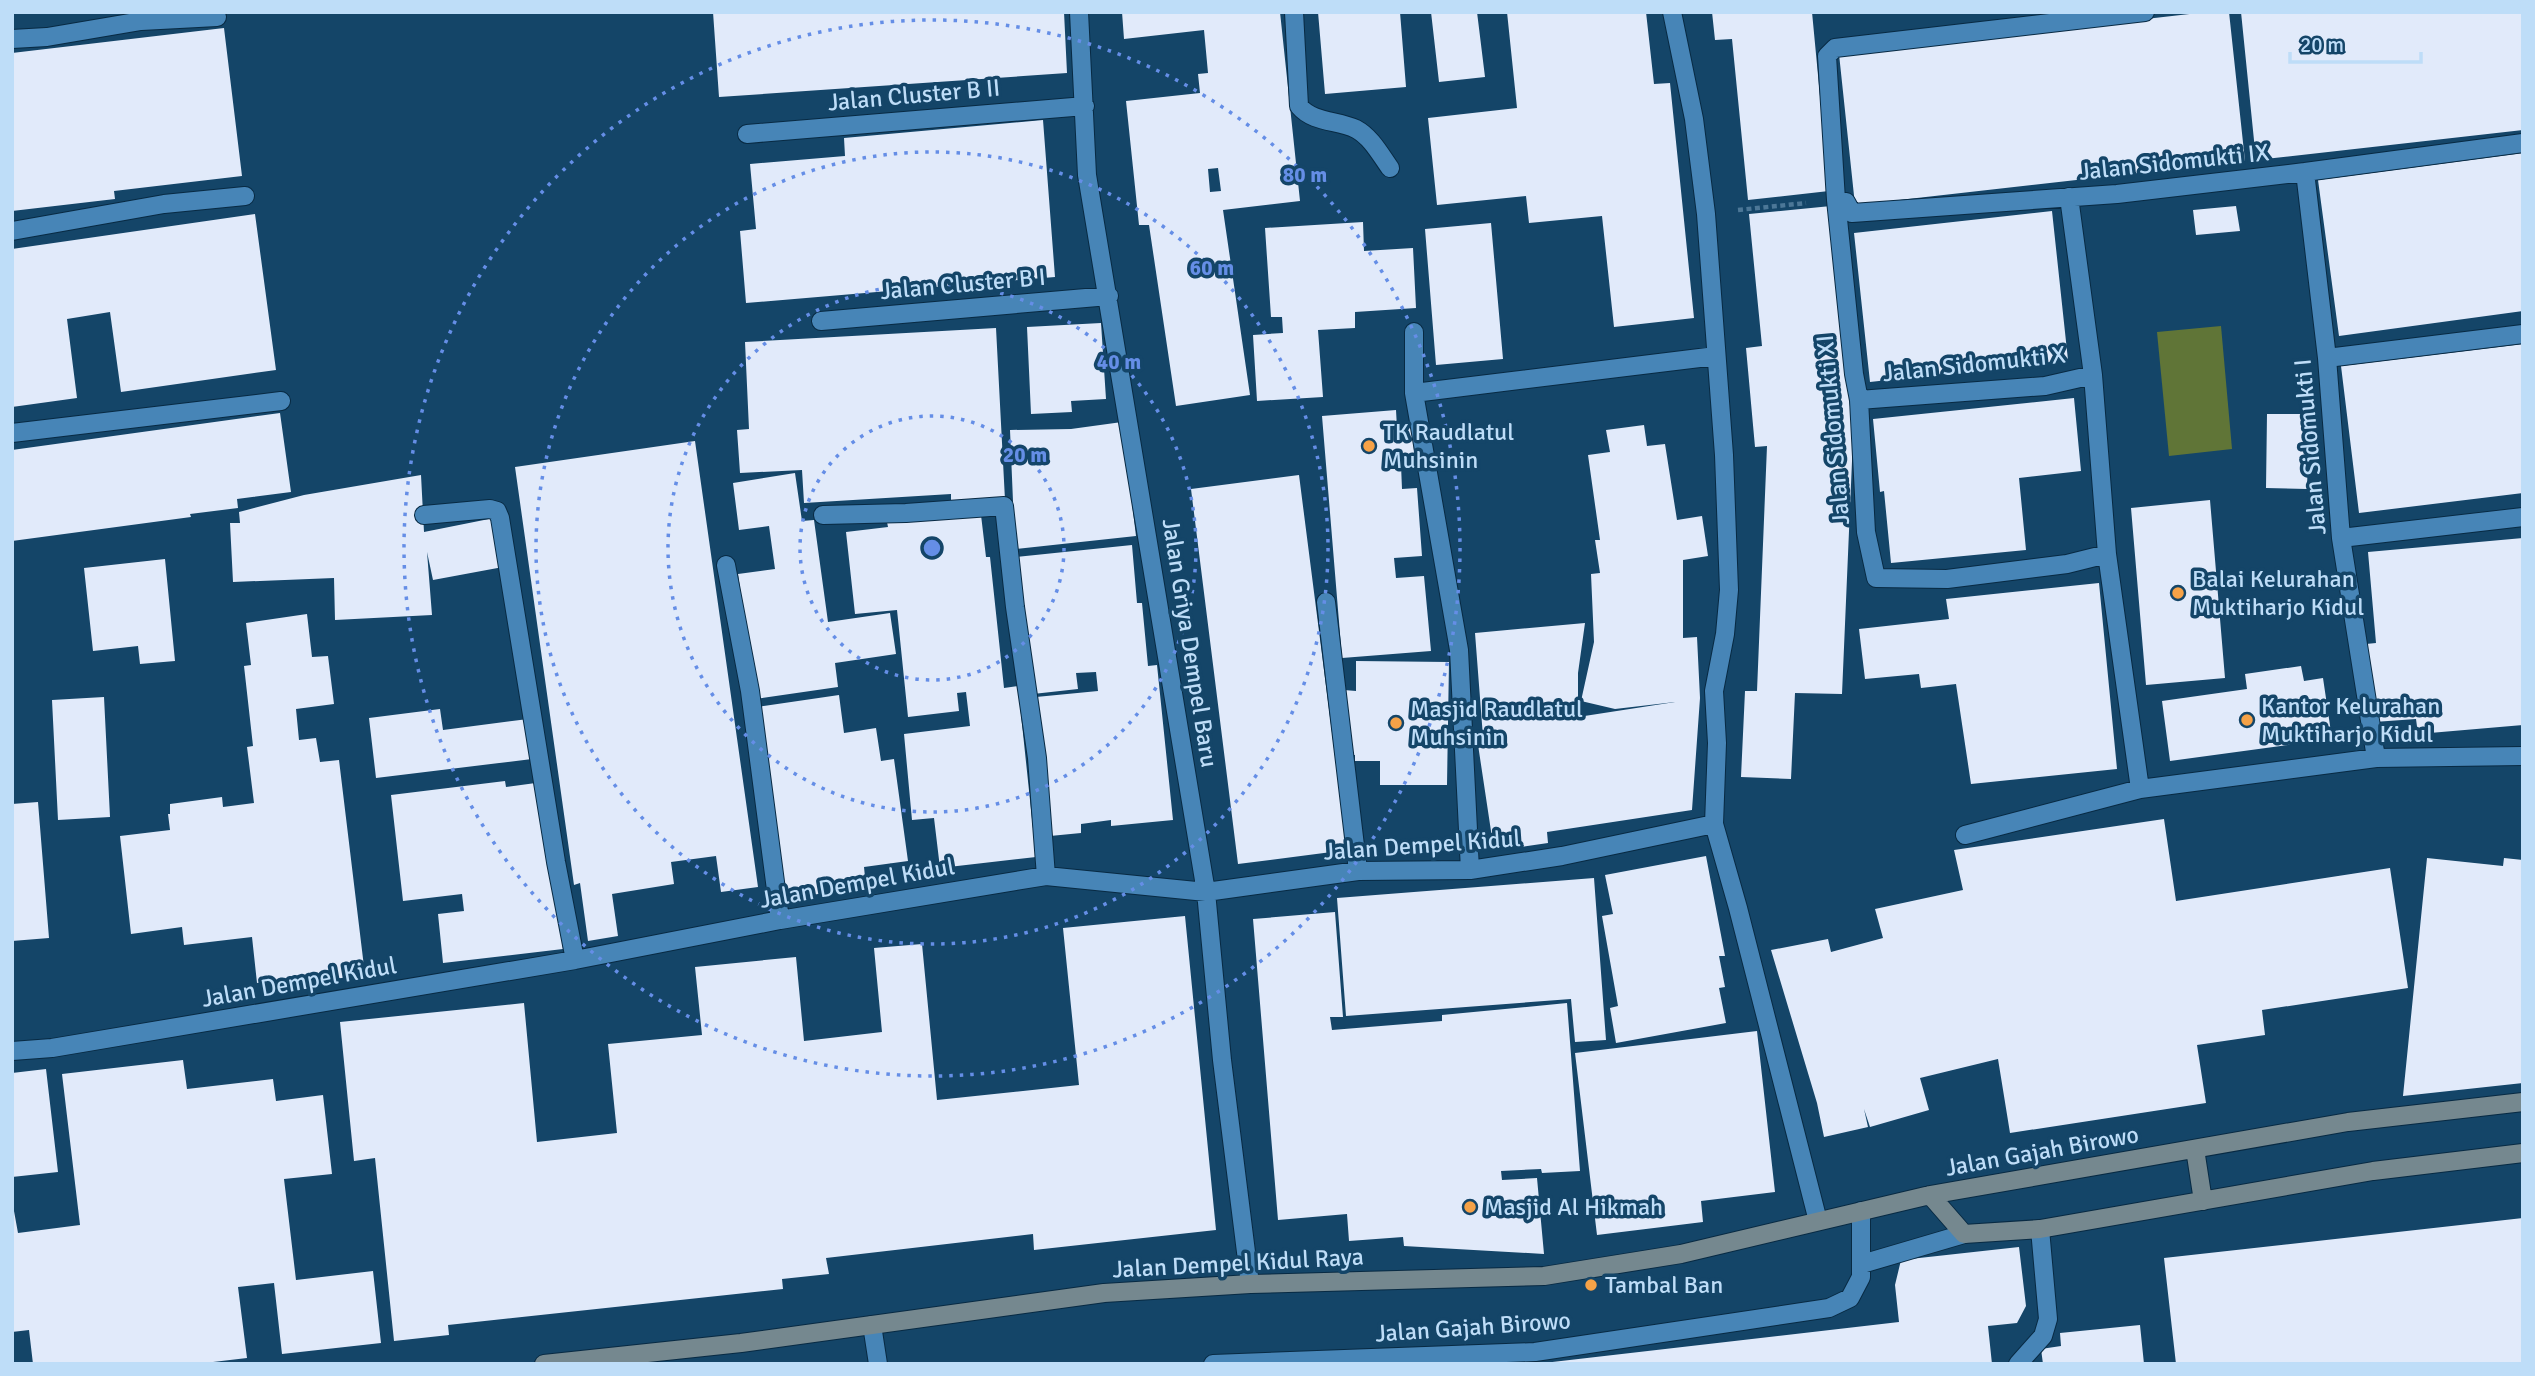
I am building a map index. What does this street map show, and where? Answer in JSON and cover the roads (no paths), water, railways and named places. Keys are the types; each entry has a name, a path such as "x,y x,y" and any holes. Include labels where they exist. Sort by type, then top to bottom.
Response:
{"street":[{"name":"Jalan Griya Dempel Baru","path":"1079,12 1087,175 1206,892 1222,1060 1250,1283"},
{"path":"1294,12 1299,106 1308,115 1355,129 1367,137 1390,167"},
{"path":"1672,12 1694,119 1706,214 1724,455 1729,590 1725,634 1714,691 1717,743 1714,824 1818,1221"},
{"name":"Jalan Sidomukti XI","path":"2107,554 2067,564 1947,579 1876,578 1866,532 1859,400 1836,200 1828,56 1835,48 2146,12"},
{"path":"12,39 47,37 141,21 218,17"},
{"name":"Jalan Cluster B II","path":"747,134 1085,106"},
{"name":"Jalan Sidomukti IX","path":"1836,200 1846,202 1852,213 2070,197 2305,173 2523,143"},
{"name":"Jalan Sidomukti I","path":"2305,173 2327,358 2342,538 2376,758"},
{"path":"12,231 164,204 245,196"},
{"path":"2070,197 2093,375 2107,554 2140,789"},
{"name":"Jalan Cluster B I","path":"821,321 1109,296"},
{"path":"1414,332 1414,393 1459,650 1470,870"},
{"path":"2327,358 2523,334"},
{"path":"1414,393 1716,356"},
{"name":"Jalan Sidomukti X","path":"1859,400 2045,386 2093,375"},
{"path":"12,433 281,401"},
{"path":"823,515 906,513 1004,506 1015,607 1037,758 1046,876"},
{"path":"424,515 490,509 496,511 500,517 556,862 575,960"},
{"path":"2342,538 2523,517"},
{"path":"726,565 750,691 780,920"},
{"path":"1326,602 1358,871"},
{"path":"1965,835 2140,789 2376,758 2523,756"},
{"name":"Jalan Dempel Kidul","path":"12,1051 52,1048 575,960 780,920 1046,876 1206,892 1358,871 1470,870 1562,856 1714,824"},
{"name":"Jalan Gajah Birowo","path":"1930,1195 2348,1122 2523,1102"},
{"path":"2195,1149 2203,1201"},
{"path":"1862,1264 1964,1234 2039,1229 2373,1171 2523,1153"},
{"name":"Jalan Dempel Kidul Raya","path":"544,1364 741,1343 1104,1293 1250,1283 1544,1276 1681,1254 1930,1195"},
{"name":"Jalan Gajah Birowo","path":"1930,1195 1964,1234"},
{"name":"Jalan Gajah Birowo","path":"1213,1364 1535,1352 1829,1308 1850,1298 1861,1277 1861,1211"},
{"path":"2018,1364 2043,1336 2048,1319 2039,1229"},
{"path":"872,1325 878,1364"}],"place":[{"name":"TK Raudlatul Muhsinin","path":"1369,446"},
{"name":"Balai Kelurahan Muktiharjo Kidul","path":"2178,593"},
{"name":"Kantor Kelurahan Muktiharjo Kidul","path":"2247,720"},
{"name":"Masjid Raudlatul Muhsinin","path":"1396,723"},
{"name":"Masjid Al Hikmah","path":"1470,1207"},
{"name":"Tambal Ban","path":"1591,1285"}]}
